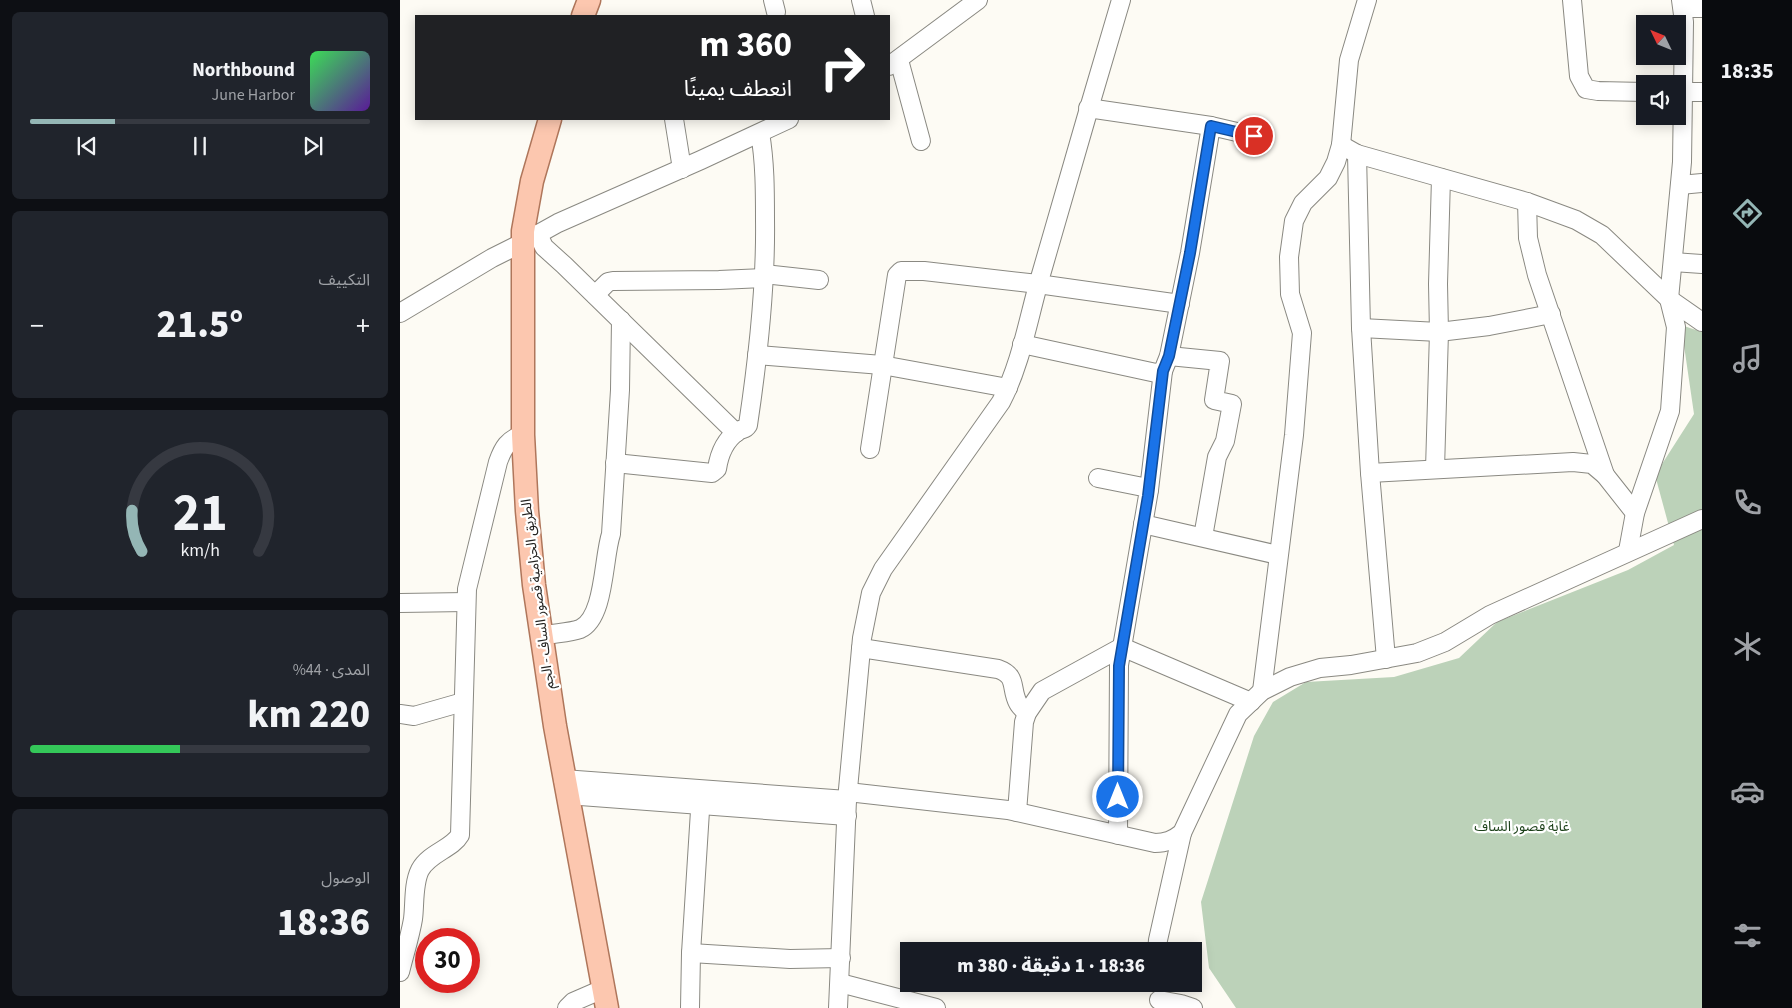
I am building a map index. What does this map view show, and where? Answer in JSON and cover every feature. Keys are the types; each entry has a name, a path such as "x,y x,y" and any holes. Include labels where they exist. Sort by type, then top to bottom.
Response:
{"main road":[{"path":"583,15 589,0"},
{"name":"الطريق الحزامية قصور الساف - الجم","path":"550,120 532,181 523,231 530,239 523,435 530,549 565,787 605,999"}],"street":[{"path":"861,0 865,15"},
{"path":"921,141 894,63 978,0"},
{"path":"838,1008 847,803 861,648 868,602 877,579 1001,402 1008,388 1121,0"},
{"path":"1256,697 1294,435 1302,333 1290,294 1289,258 1294,221 1303,203 1328,178 1341,145 1349,60 1368,0"},
{"path":"1572,0 1579,76 1586,89 1636,92"},
{"path":"1680,75 1682,4 1702,8"},
{"path":"1686,92 1702,92"},
{"path":"1088,108 1211,126 1254,136"},
{"path":"674,120 682,169"},
{"path":"400,313 492,258 558,223 682,169 787,120"},
{"path":"1628,551 1635,513 1670,411 1676,327 1669,299 1682,162 1681,125"},
{"path":"1118,834 1119,666 1149,490 1166,364 1190,253 1211,126"},
{"path":"615,463 712,473 717,469 718,459 723,448 736,433 745,429 748,425 762,318 766,248 764,158 760,133"},
{"path":"1341,145 1357,154 1527,202 1576,220 1602,235 1669,299 1702,322"},
{"path":"1357,154 1361,328 1370,473 1386,659"},
{"path":"1435,469 1441,178"},
{"path":"1680,185 1702,183"},
{"path":"1527,202 1528,238 1537,275 1605,475"},
{"path":"530,239 544,247 595,295 736,433"},
{"path":"1673,262 1702,264"},
{"path":"870,449 897,275 900,271 924,271 1038,284 1180,304"},
{"path":"595,295 608,282 613,281 719,280 764,276 819,280"},
{"path":"1361,328 1439,332 1489,326 1551,314"},
{"path":"542,636 580,628 589,622 596,608 606,547 611,534 620,390 621,320"},
{"path":"1022,344 1156,373 1166,364 1220,361 1214,400 1232,404 1225,441 1217,457 1203,538"},
{"path":"757,355 882,364 1008,388"},
{"path":"400,972 413,918 418,874 423,865 460,835 467,589 498,462 504,448 510,441 523,435"},
{"path":"1370,473 1573,462 1592,464 1605,475 1635,513"},
{"path":"1098,478 1143,487 1149,490"},
{"path":"1158,942 1182,834 1238,714 1256,697 1290,677 1320,668 1417,653 1445,642 1490,614 1702,519"},
{"path":"1143,524 1278,555"},
{"path":"400,603 466,602"},
{"path":"1017,812 1024,722 1027,713 1042,691 1122,647 1256,697"},
{"path":"861,648 998,669 1005,672 1012,679 1019,704 1027,713"},
{"path":"400,714 414,716 463,702"},
{"path":"565,787 700,798 1017,812 1155,843 1165,843 1182,834"},
{"path":"690,1008 691,953 700,798"},
{"path":"691,953 790,960 841,958"},
{"path":"840,983 936,1008"},
{"path":"1158,997 1193,1008"},
{"path":"567,1008 574,1002 605,999"}],"green space":[{"name":"غابة قصور الساف","path":"1681,325 1702,332 1702,1008 1236,1008 1209,968 1201,902 1254,736 1273,702 1306,682 1394,677 1459,658 1497,622 1628,570 1674,545 1655,475 1694,414"}],"route":[{"path":"1118,797 1119,666 1148,496 1163,371 1169,356 1190,253 1211,126 1254,136"}]}
